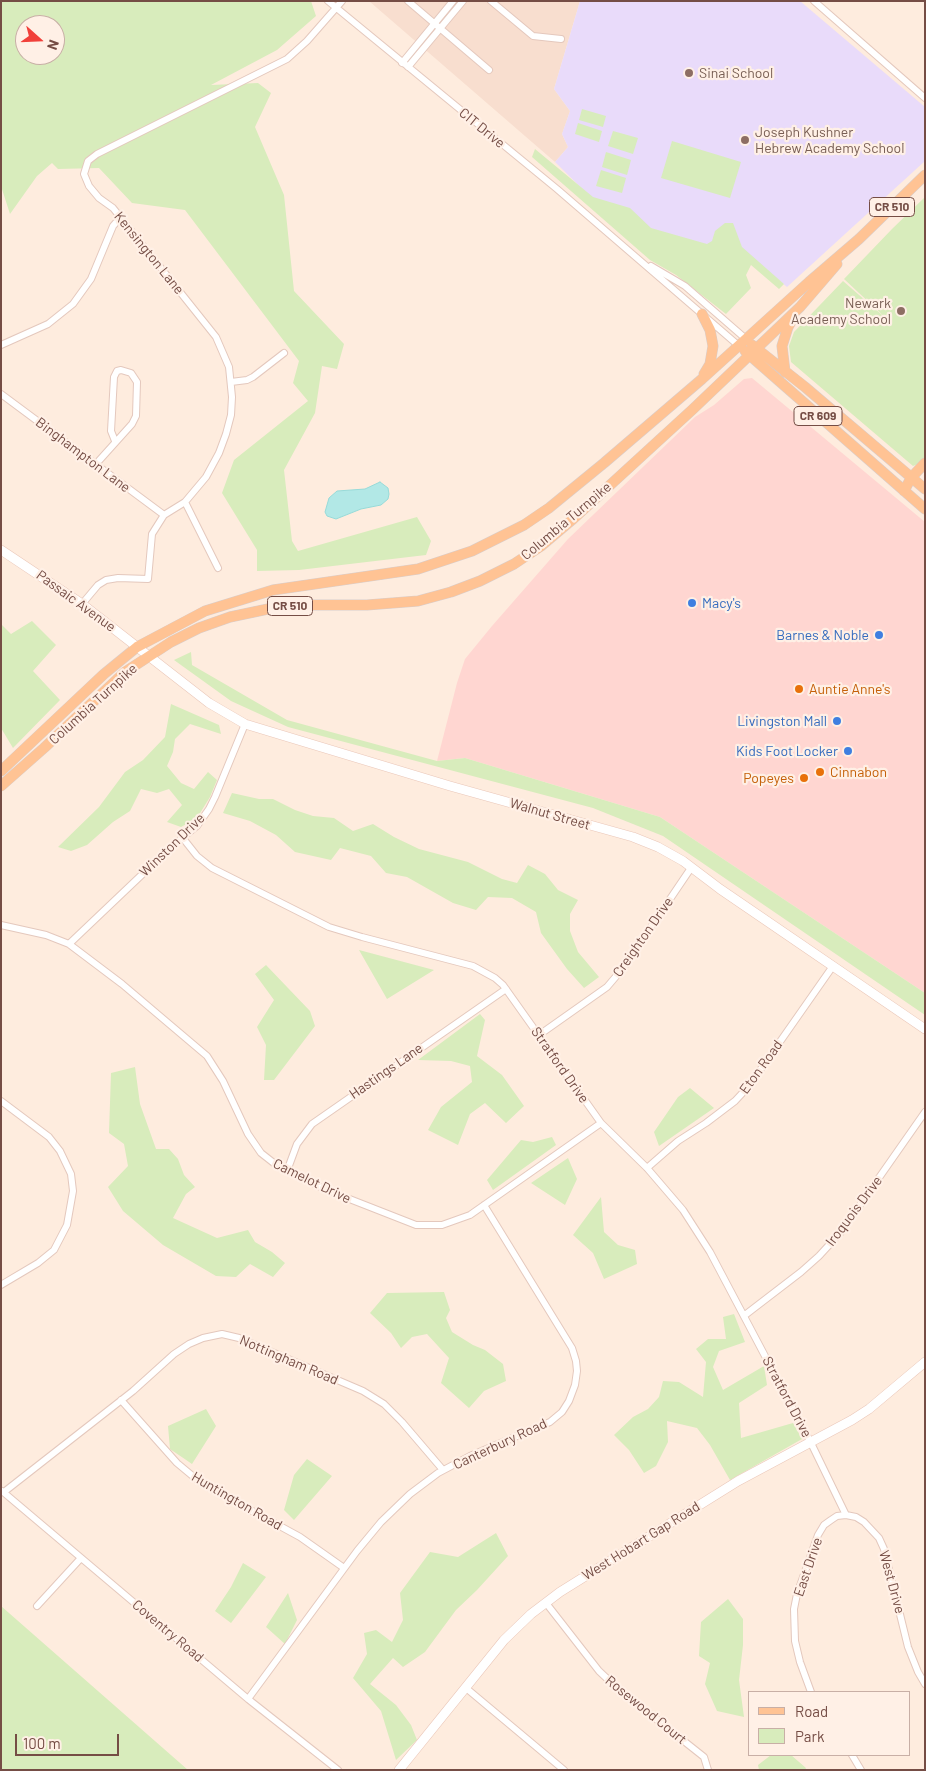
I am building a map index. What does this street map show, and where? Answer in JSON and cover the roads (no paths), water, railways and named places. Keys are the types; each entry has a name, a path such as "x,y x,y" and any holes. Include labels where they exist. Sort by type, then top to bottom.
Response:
{"main road":[{"name":"Columbia Turnpike","path":"1,771 104,674 137,647 205,611 273,590 418,569 453,558 497,540 524,525 549,508 604,463 702,379 859,239 925,175"},
{"name":"Columbia Turnpike","path":"1,786 125,672 148,655 199,628 230,617 268,609 302,605 418,601 451,592 480,581 514,564 541,546 573,519 753,352 800,307 859,239"},
{"path":"785,372 782,346 788,327 800,307"},
{"path":"702,314 710,330 713,346 710,364 702,379"},
{"name":"CR 609","path":"743,343 753,352 785,372 925,489"},
{"name":"CR 609","path":"753,352 767,371 925,509"},
{"path":"728,374 741,368 752,367 767,371"},
{"path":"904,491 911,478 925,463"}],"street":[{"name":"CIT Drive","path":"328,1 557,189 702,314 743,343"},
{"path":"336,8 342,1"},
{"path":"408,1 489,70"},
{"path":"402,62 454,1"},
{"path":"408,68 464,1"},
{"path":"491,1 532,36 562,39"},
{"path":"814,1 925,98"},
{"name":"Kensington Lane","path":"82,604 98,585 106,580 118,578 148,579 152,534 164,516 186,502 206,477 219,453 231,416 229,366 216,337 113,208 99,198 86,179 85,170 88,161 92,157 287,59 307,41 336,8"},
{"path":"1,345 48,324 73,304 92,279 113,226 120,218"},
{"name":"CIT Drive","path":"634,257 685,286 743,343"},
{"path":"231,382 247,380 253,377 284,353"},
{"path":"96,464 132,424 136,416 137,382 130,373 121,370 117,371 114,377 111,430 115,441"},
{"name":"Binghampton Lane","path":"1,394 164,516"},
{"path":"186,502 218,568"},
{"name":"Passaic Avenue","path":"1,550 82,604 148,655"},
{"name":"Walnut Street","path":"148,655 209,703 245,724 450,786 633,837 658,847 925,1029"},
{"name":"Winston Drive","path":"69,944 182,837 197,826 209,809 245,724"},
{"name":"Stratford Drive","path":"182,837 197,856 212,868 329,927 474,966 495,978 506,989 601,1123 647,1168 683,1210 705,1243 745,1315 812,1443"},
{"name":"Creighton Drive","path":"539,1035 607,987 624,967 691,868"},
{"name":"Camelot Drive","path":"1,925 46,935 69,944 122,984 207,1056 223,1082 248,1134 260,1153 287,1171 364,1206 416,1225 442,1225 470,1215 601,1123"},
{"name":"Eton Road","path":"647,1168 678,1142 735,1101 749,1086 833,966"},
{"name":"Hastings Lane","path":"287,1171 297,1144 312,1124 506,989"},
{"path":"1,1101 49,1137 60,1151 71,1174 73,1191 68,1225 54,1250 38,1263 1,1285"},
{"name":"Iroquois Drive","path":"745,1315 801,1272 841,1232 925,1112"},
{"name":"Canterbury Road","path":"248,1699 344,1568 381,1522 410,1494 443,1470 474,1454 550,1422 566,1408 573,1393 576,1378 576,1361 568,1340 484,1205"},
{"name":"Nottingham Road","path":"2,1491 134,1391 174,1354 189,1344 203,1338 222,1334 241,1338 363,1391 384,1404 443,1470"},
{"name":"West Hobart Gap Road","path":"399,1770 512,1631 546,1602 730,1486 812,1443 869,1409 924,1364"},
{"name":"Huntington Road","path":"120,1400 177,1463 201,1483 300,1538 344,1568"},
{"path":"812,1443 846,1515"},
{"name":"Coventry Road","path":"2,1491 248,1699 338,1770"},
{"name":"West Drive","path":"846,1515 856,1517 872,1529 879,1538 884,1549 908,1647 925,1684"},
{"name":"East Drive","path":"811,1691 795,1641 794,1609 797,1594 818,1535 824,1525 831,1520 846,1515"},
{"path":"37,1606 81,1558"},
{"name":"Rosewood Court","path":"546,1602 600,1671 617,1688 704,1757 708,1770"},
{"path":"466,1688 564,1770"},
{"path":"853,1756 861,1770"}],"water":[{"path":"380,482 388,488 389,494 388,499 381,505 361,509 336,519 327,516 325,512 329,498 337,491 365,489"}],"place":[{"name":"Sinai School","path":"689,73"},
{"name":"Joseph Kushner Hebrew Academy School","path":"745,140"},
{"name":"Newark Academy School","path":"901,311"},
{"name":"Macy's","path":"692,603"},
{"name":"Barnes & Noble","path":"879,635"},
{"name":"Auntie Anne's","path":"799,689"},
{"name":"Livingston Mall","path":"837,721"},
{"name":"Kids Foot Locker","path":"848,751"},
{"name":"Cinnabon","path":"820,772"},
{"name":"Popeyes","path":"804,778"}]}
